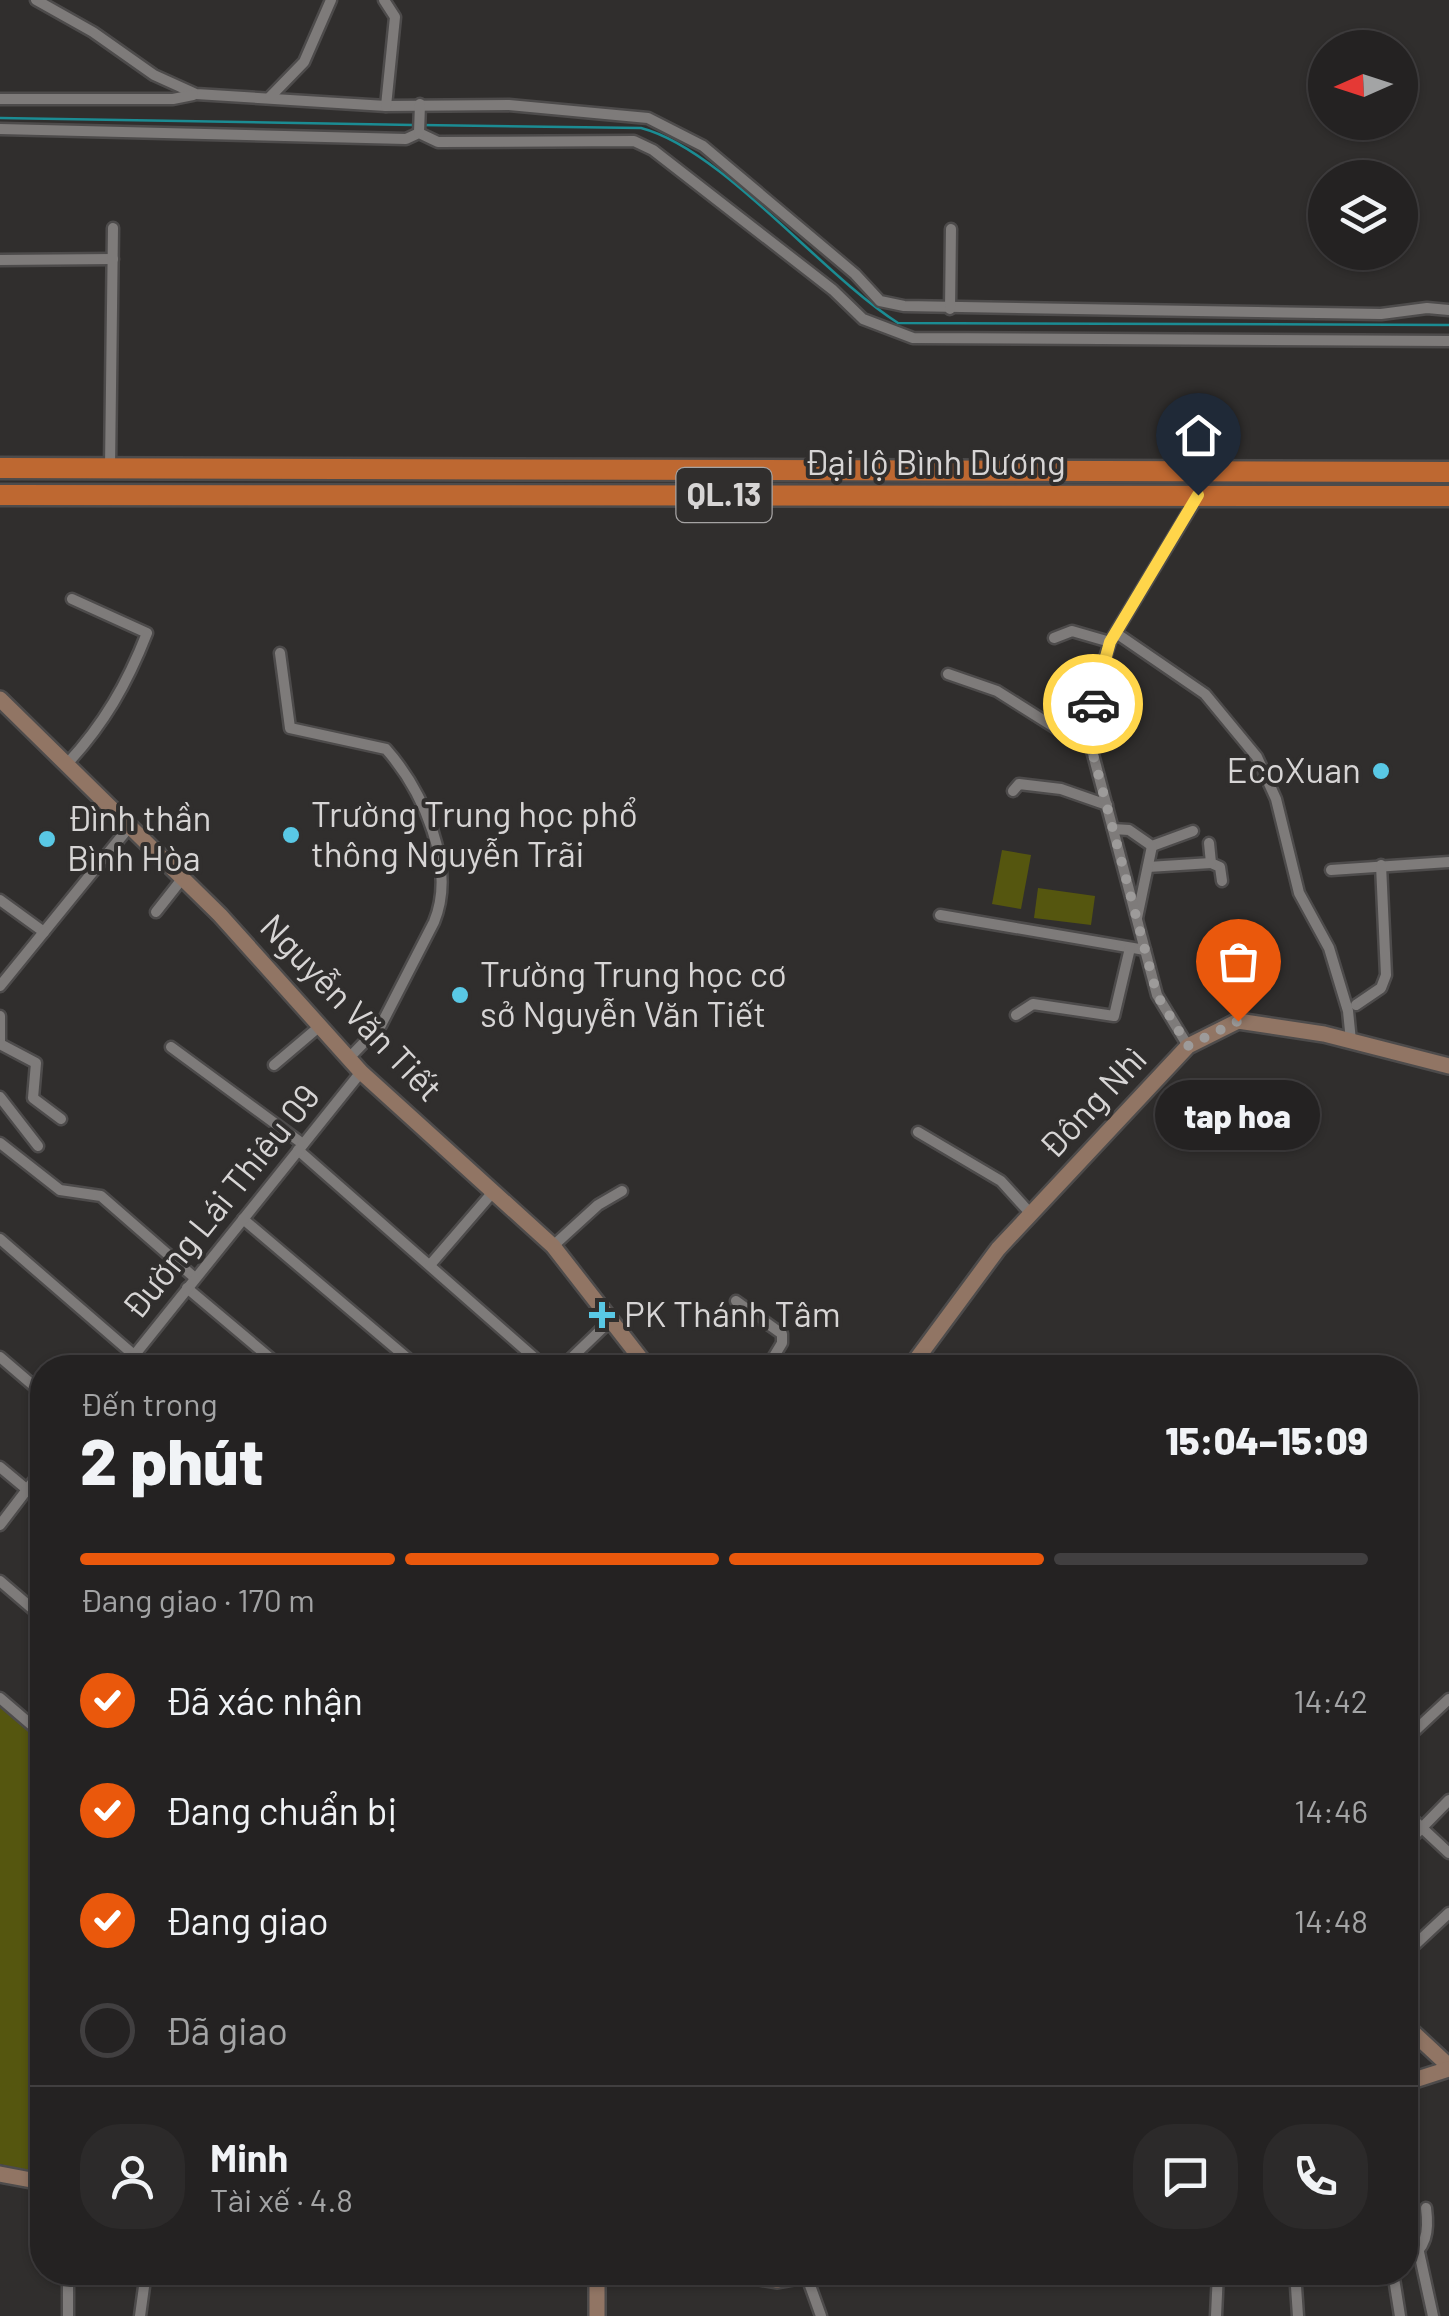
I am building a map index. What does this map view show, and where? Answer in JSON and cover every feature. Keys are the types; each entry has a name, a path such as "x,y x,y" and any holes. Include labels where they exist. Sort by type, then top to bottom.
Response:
{"highway":[{"name":"Đại lộ Bình Dương","path":"0,468 1449,472"},
{"path":"308,468 308,494"},
{"name":"Đại lộ Bình Dương","path":"0,495 1449,496"}],"street":[{"path":"36,0 93,32 154,75 196,94"},
{"path":"270,97 304,62 331,0"},
{"path":"384,0 395,17 386,106"},
{"path":"0,99 173,100 196,94 386,106 509,104 648,118 703,146 856,274 880,301 950,309 1381,314 1426,308 1449,310"},
{"path":"419,133 420,106"},
{"path":"0,129 406,139 419,133"},
{"path":"419,133 438,142 634,141 652,150 818,278 862,319 912,338 1449,341"},
{"path":"110,467 113,228"},
{"path":"950,230 950,309"},
{"path":"0,260 113,259"},
{"path":"1188,1046 1157,995 1090,743 1094,692 1113,637 1198,495"},
{"path":"67,764 107,718 126,685 147,632 72,599"},
{"path":"1054,638 1072,631 1113,637 1204,694 1244,736 1276,799 1300,894 1329,948 1348,1011 1351,1041"},
{"path":"280,653 290,728 386,749 415,788 428,815 438,867 440,906 434,922 380,1025 348,1058"},
{"path":"948,674 997,691 1062,732 1090,743"},
{"name":"Nguyễn Văn Tiết","path":"0,699 182,878 361,1072 553,1246 638,1355"},
{"path":"1013,791 1019,784 1061,789 1107,805"},
{"path":"0,986 130,826"},
{"path":"1113,829 1129,830 1152,846"},
{"path":"1152,846 1193,831"},
{"path":"1210,843 1211,863"},
{"path":"1137,919 1152,846"},
{"path":"1331,870 1449,862"},
{"path":"1148,867 1211,863 1220,867 1222,881"},
{"path":"1356,1005 1381,988 1386,976 1380,866"},
{"path":"156,912 182,878"},
{"path":"0,900 44,932"},
{"path":"940,915 1145,950"},
{"path":"1016,1015 1033,1004 1114,1016 1130,948"},
{"path":"0,1016 0,1043 36,1063 33,1098 61,1119"},
{"name":"Đông Nhì","path":"920,1355 998,1249 1188,1046 1238,1021 1351,1041 1449,1066"},
{"path":"274,1065 320,1026"},
{"path":"170,1047 300,1147 531,1355"},
{"name":"Đường Lái Thiêu 09","path":"134,1354 361,1072"},
{"path":"0,1097 38,1146"},
{"path":"918,1132 991,1173 1031,1214"},
{"path":"0,1143 60,1190 101,1196 268,1355"},
{"path":"430,1265 494,1192"},
{"path":"553,1246 598,1205 622,1192"},
{"path":"243,1219 404,1355"},
{"path":"0,1239 134,1354"},
{"path":"736,1301 782,1334 775,1355"},
{"path":"572,1355 612,1320"},
{"path":"0,1357 30,1383"},
{"path":"0,1467 28,1489"},
{"path":"0,1525 30,1486"},
{"path":"0,1581 30,1606"},
{"path":"0,1698 30,1724"},
{"path":"1418,1728 1449,1699"},
{"path":"1418,1832 1449,1800"},
{"path":"1418,1824 1449,1853"},
{"path":"1418,1942 1449,1913"},
{"path":"1418,2037 1449,2067 1418,2079"},
{"path":"0,2174 30,2180"},
{"path":"1426,2208 1428,2226 1420,2252 1432,2316"},
{"path":"68,2285 68,2316"},
{"path":"140,2316 144,2285"},
{"path":"597,2285 597,2316"},
{"path":"816,2285 821,2316"},
{"path":"1216,2316 1217,2285"},
{"path":"1296,2285 1298,2316"},
{"path":"1395,2285 1400,2316"}],"shaded area":[{"path":"1002,850 1031,855 1021,909 992,904"},
{"path":"1038,888 1095,896 1091,925 1034,918"},
{"path":"0,1706 30,1731 30,2172 0,2164"}],"waterway":[{"path":"0,118 413,125"},
{"path":"421,125 641,128 672,140 737,186 898,323 1449,325"}],"way so far":[{"path":"1093,704 1090,743 1157,995 1188,1046 1238,1021"}],"place":[{"name":"EcoXuan","path":"1381,771"},
{"name":"Trường Trung học phổ thông Nguyễn Trãi","path":"291,835"},
{"name":"Đình thần Bình Hòa","path":"47,839"},
{"name":"Trường Trung học cơ sở Nguyễn Văn Tiết","path":"460,995"},
{"name":"tap hoa","path":"1238,1021"},
{"name":"PK Thánh Tâm","path":"602,1315"}],"route":[{"path":"1093,704 1110,642 1198,495"}]}
